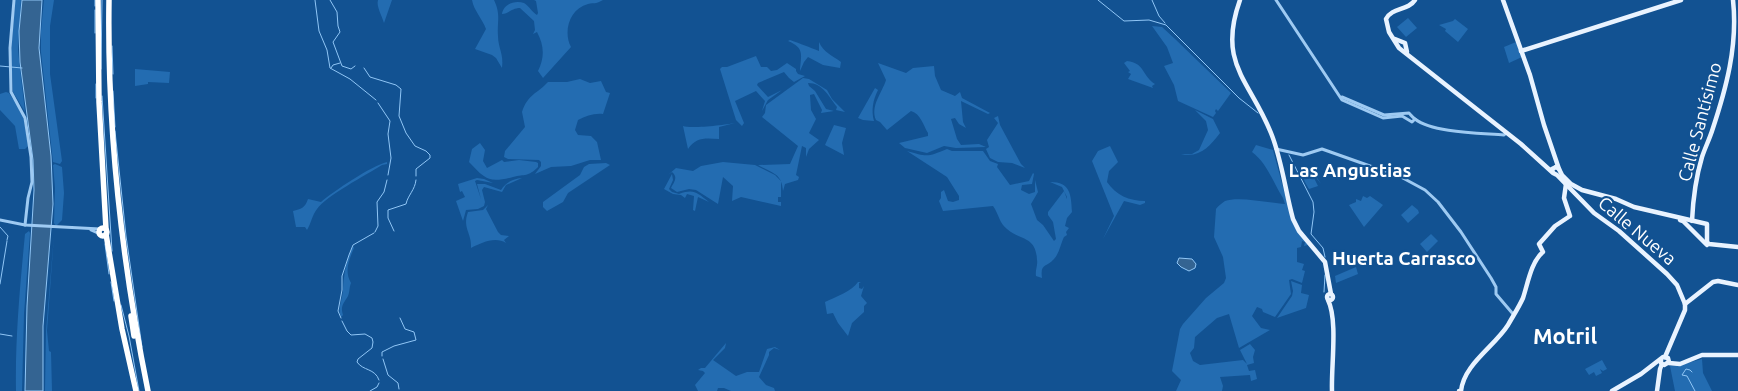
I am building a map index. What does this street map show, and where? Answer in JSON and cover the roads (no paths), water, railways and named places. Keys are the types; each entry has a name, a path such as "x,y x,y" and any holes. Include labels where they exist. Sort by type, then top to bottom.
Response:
{"highway":[{"path":"98,0 99,96 106,218 103,231 108,245 122,329 136,391"},
{"path":"107,0 107,104 113,180 126,286 144,391"},
{"path":"107,0 111,111 118,191 132,298 148,391"}],"main road":[{"path":"1240,0 1234,18 1232,35 1235,59 1240,77 1268,126 1278,155 1293,219 1299,230 1325,262 1333,333 1332,391"},
{"path":"1415,0 1410,6 1391,12 1386,21 1393,39 1407,53 1546,165 1557,170 1573,186 1616,199 1634,207 1669,214 1683,221 1707,224 1707,242 1710,246"},
{"path":"1503,0 1535,91 1557,170"},
{"path":"1522,51 1681,0"},
{"name":"Calle Santísimo","path":"1690,222 1702,156 1727,82 1732,60 1733,0"},
{"path":"1278,155 1282,150"},
{"name":"Calle Nueva","path":"1557,170 1566,184 1590,210 1617,230 1668,274 1677,285 1685,304"},
{"path":"1460,391 1468,371 1506,328 1522,300 1534,266 1543,252 1539,244 1555,226 1570,216 1564,198 1566,184"},
{"path":"1690,222 1701,238 1710,246 1738,247"},
{"path":"1701,238 1707,235"},
{"path":"1657,391 1662,361 1683,317 1685,304 1713,282 1718,281 1738,285"},
{"path":"1662,361 1666,365 1668,363 1680,364 1702,355 1738,355"},
{"path":"1612,391 1662,361"}],"street":[{"path":"14,0 10,48 12,92 25,118 32,174 26,225"},
{"path":"1276,0 1292,22 1319,68 1336,93 1345,102 1383,118 1402,116 1413,121 1453,131 1504,135 1506,133"},
{"path":"1376,114 1409,113 1413,121"},
{"path":"1276,149 1300,155 1322,149 1400,177 1432,195 1461,232 1491,278 1496,287 1496,294 1514,314"},
{"path":"0,220 26,225 103,231"}],"waterway":[{"path":"95,0 95,6"},
{"path":"101,69 102,0"},
{"path":"315,0 319,31 327,50 330,68 350,79 376,100"},
{"path":"330,0 337,12 340,32 333,42 342,66 351,69 355,66"},
{"path":"1098,0 1124,21 1149,20 1166,25 1239,98 1258,113"},
{"path":"1152,0 1159,16 1165,23"},
{"path":"95,10 95,33"},
{"path":"112,46 113,74"},
{"path":"331,68 333,65 340,63"},
{"path":"0,66 22,68"},
{"path":"364,68 370,77 396,85 401,89 399,116 406,133 415,146 430,155 430,158 416,169 416,176"},
{"path":"96,84 96,98"},
{"path":"113,91 115,127"},
{"path":"102,96 112,251"},
{"path":"378,103 390,121 388,134 391,158 388,175"},
{"path":"115,131 126,236 142,347"},
{"path":"1289,155 1313,202 1314,212 1311,234 1323,248 1325,257"},
{"path":"375,232 378,226 377,202 384,192 387,180"},
{"path":"394,231 388,218 388,210 406,204 416,180"},
{"path":"0,227 8,236 7,240"},
{"path":"341,318 338,311 342,290 342,276 349,255 353,245 374,233"},
{"path":"0,284 7,241"},
{"path":"105,244 109,274"},
{"path":"1324,292 1325,275"},
{"path":"111,282 114,301"},
{"path":"121,305 139,391"},
{"path":"382,356 382,352 394,346 416,340 414,332 405,329 400,318"},
{"path":"342,321 351,335 365,334 372,338 372,348 358,359 357,362 362,367 375,373 379,380"},
{"path":"0,334 12,336"},
{"path":"383,359 388,375 398,383 399,389"},
{"path":"1692,372 1686,369 1682,375 1687,376 1695,391"},
{"path":"370,391 377,387 379,383"}],"district":[{"name":"Las Angustias","path":"1350,170"},
{"name":"Huerta Carrasco","path":"1404,258"},
{"name":"Motril","path":"1565,336"}]}
